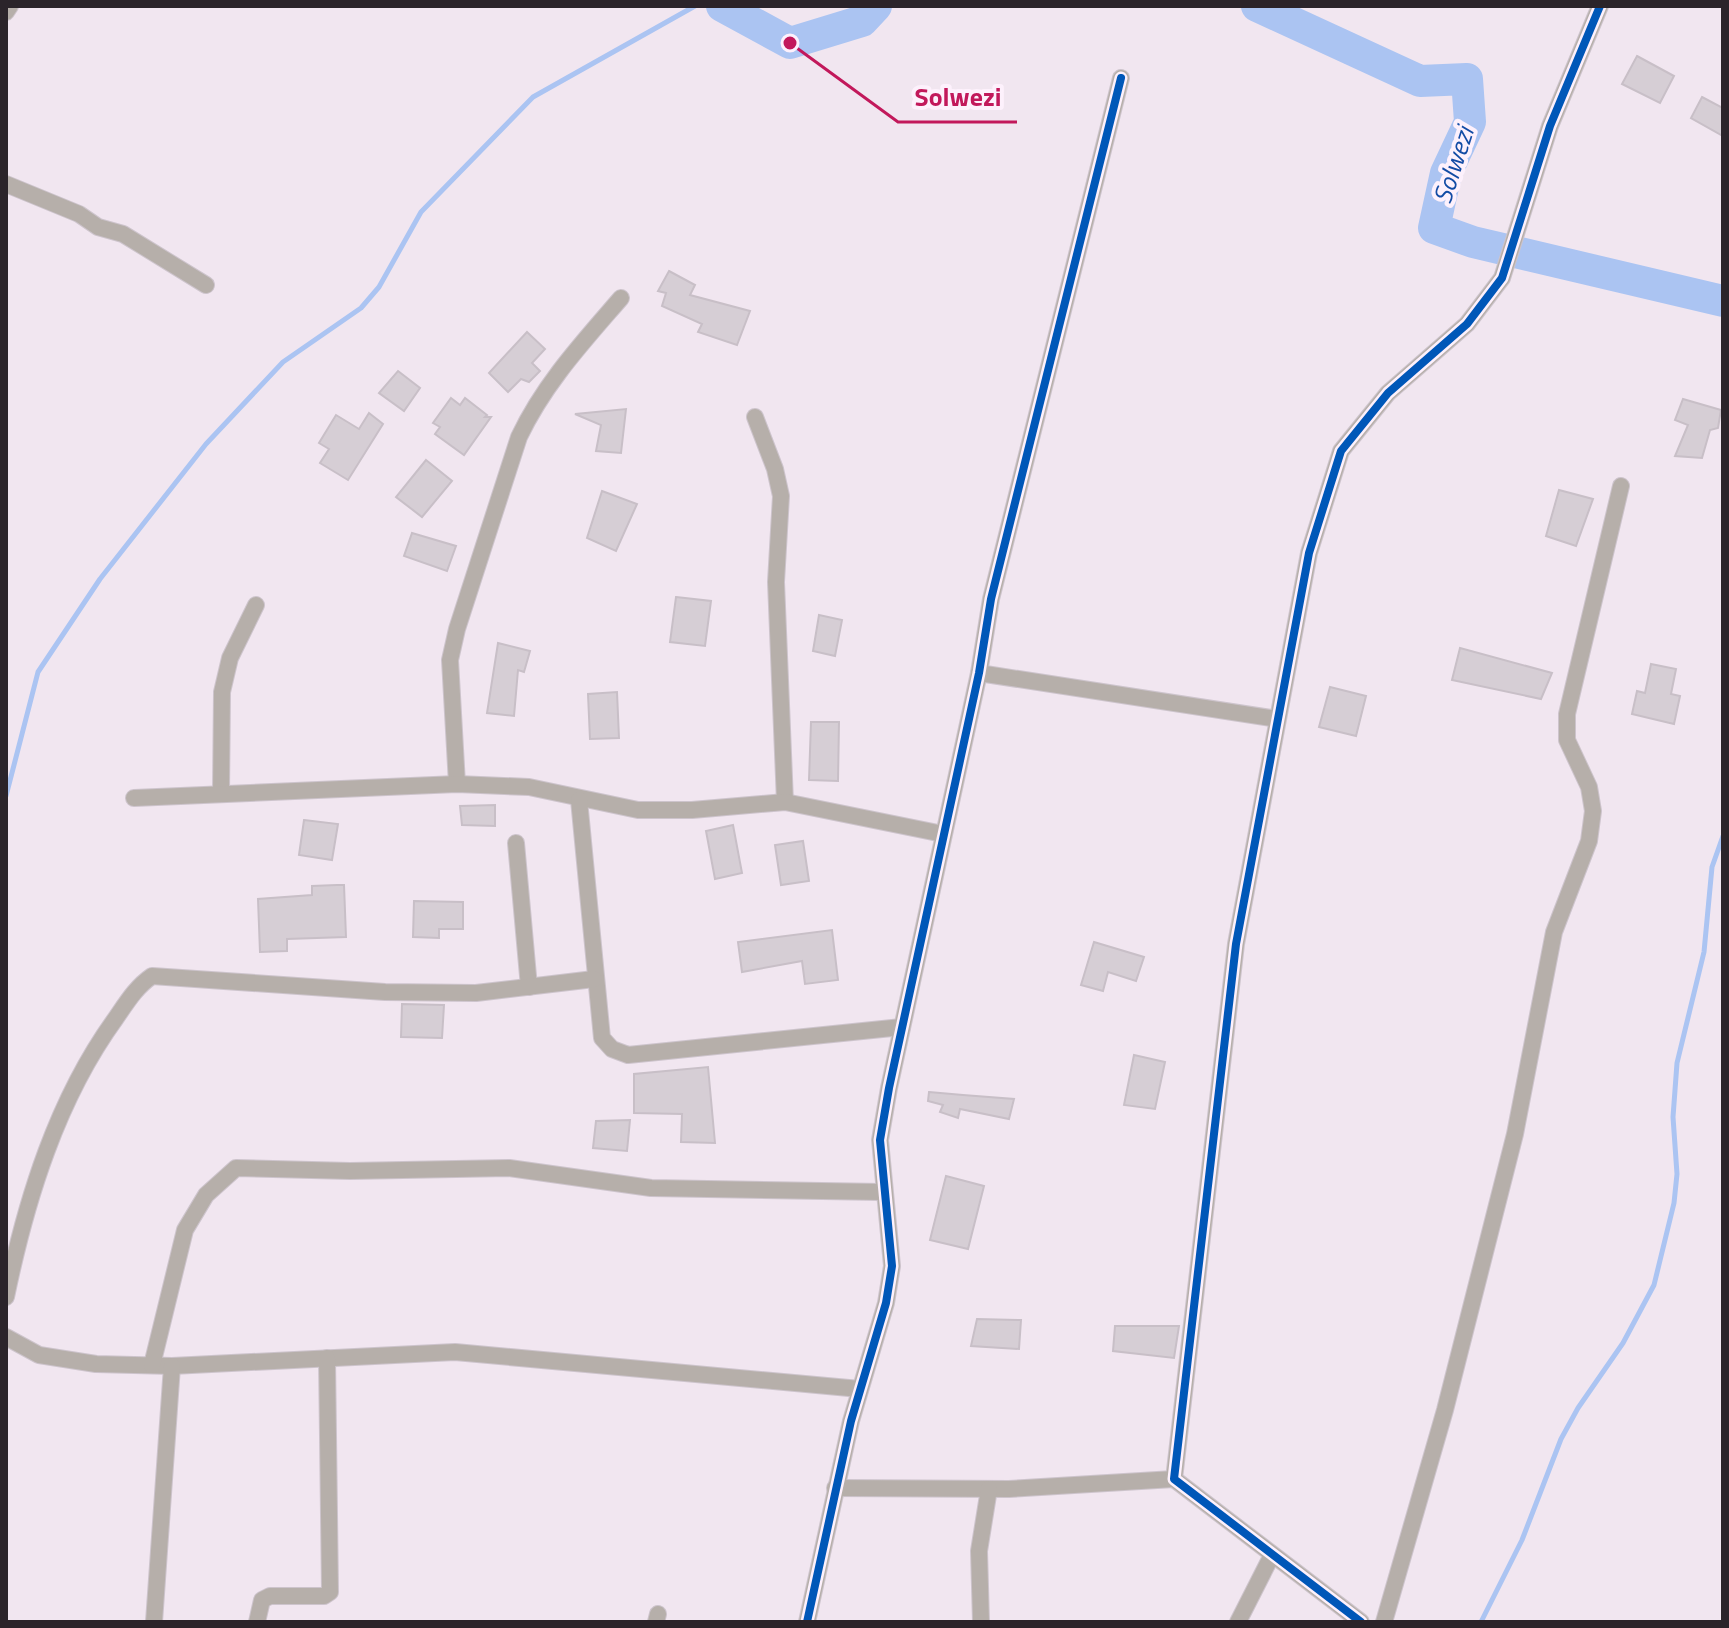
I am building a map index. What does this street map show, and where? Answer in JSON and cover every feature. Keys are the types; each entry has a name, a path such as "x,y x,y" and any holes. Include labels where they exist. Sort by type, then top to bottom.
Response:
{"street":[{"path":"6,12 10,6"},
{"path":"1174,1479 1236,944 1309,553 1341,451 1388,393 1467,324 1502,278 1550,126 1600,6"},
{"path":"807,1622 835,1488 886,1303 892,1266 882,1192 880,1140 902,1027 979,673 991,599 1121,78"},
{"path":"6,184 79,214 98,227 123,234 206,285"},
{"path":"457,784 450,660 457,629 519,437 533,407 557,374 621,298"},
{"path":"755,417 775,469 781,496 776,582 785,802"},
{"path":"1384,1622 1445,1410 1515,1134 1554,932 1589,841 1593,811 1589,787 1567,740 1567,714 1621,486"},
{"path":"221,793 222,692 230,658 256,605"},
{"path":"979,673 1277,719"},
{"path":"134,798 457,784 529,787 638,810 785,802 943,834"},
{"path":"579,800 594,979 602,1038 612,1049 628,1055 902,1027"},
{"path":"516,843 529,987"},
{"path":"6,1297 24,1222 73,1087 91,1052 139,985 152,976 385,992 476,993 594,979"},
{"path":"152,1365 185,1230 206,1195 236,1168 350,1171 509,1168 651,1188 882,1192"},
{"path":"6,1337 39,1355 96,1364 172,1366 455,1352 860,1389"},
{"path":"257,1622 262,1600 270,1596 324,1596 330,1592 327,1358"},
{"path":"154,1622 172,1366"},
{"path":"835,1488 989,1489 1174,1479 1361,1622"},
{"path":"981,1622 979,1539 989,1489"},
{"path":"1238,1622 1272,1555"}],"building":[{"path":"1637,56 1674,76 1660,103 1622,84"},
{"path":"1702,97 1723,108 1723,136 1691,118"},
{"path":"669,271 695,285 690,295 750,311 737,345 698,332 702,324 662,306 666,293 658,291"},
{"path":"527,332 545,349 532,363 540,371 529,382 521,379 508,392 489,373"},
{"path":"398,371 420,388 404,411 379,393"},
{"path":"451,398 460,405 465,398 487,415 485,417 491,417 464,455 435,434 440,427 433,423"},
{"path":"1683,399 1721,410 1718,428 1710,430 1702,458 1675,456 1688,425 1675,420"},
{"path":"626,409 621,453 596,451 601,425 575,414"},
{"path":"369,413 383,424 348,480 320,463 329,449 319,443 336,415 359,429"},
{"path":"426,460 452,481 422,517 396,497"},
{"path":"1559,490 1593,499 1576,546 1546,536"},
{"path":"602,491 637,504 616,551 587,538"},
{"path":"412,533 456,546 447,571 404,556"},
{"path":"676,597 711,601 705,646 670,642"},
{"path":"819,615 842,620 835,656 813,651"},
{"path":"498,643 530,651 524,672 518,670 514,716 487,713"},
{"path":"1460,648 1552,673 1541,699 1452,680"},
{"path":"1651,664 1676,669 1671,694 1680,696 1674,724 1632,714 1637,691 1645,693"},
{"path":"1330,687 1366,696 1356,736 1319,727"},
{"path":"617,692 619,738 590,739 588,694"},
{"path":"811,722 839,722 838,781 809,780"},
{"path":"495,805 495,826 462,825 460,806"},
{"path":"304,820 338,824 332,860 299,855"},
{"path":"733,825 742,873 715,879 706,831"},
{"path":"803,841 809,881 781,885 775,845"},
{"path":"344,885 346,937 287,939 287,951 260,952 258,899 312,895 312,886"},
{"path":"414,901 463,902 463,929 439,929 439,938 413,937"},
{"path":"832,930 838,980 805,984 802,961 742,972 738,942"},
{"path":"1094,942 1144,957 1136,981 1108,972 1103,991 1081,985"},
{"path":"402,1004 444,1005 442,1038 401,1037"},
{"path":"1134,1055 1165,1062 1155,1109 1124,1105"},
{"path":"708,1067 715,1143 681,1142 682,1114 634,1113 634,1074"},
{"path":"929,1092 1014,1099 1009,1119 960,1109 958,1118 940,1112 943,1105 928,1101"},
{"path":"630,1120 627,1151 593,1148 596,1121"},
{"path":"946,1176 984,1186 968,1249 930,1240"},
{"path":"977,1319 1021,1320 1019,1349 971,1346"},
{"path":"1115,1326 1179,1326 1174,1358 1113,1351"}],"waterway":[{"path":"6,796 38,672 100,579 206,444 283,362 361,308 379,287 421,212 533,97 695,6"},
{"name":"Solwezi","path":"722,6 790,43 862,21 876,6"},
{"name":"Solwezi","path":"1257,6 1420,81 1467,79 1470,122 1446,173 1434,228 1473,242 1723,301"},
{"path":"1481,1622 1522,1540 1561,1439 1578,1408 1623,1343 1654,1285 1674,1203 1677,1174 1673,1117 1677,1063 1704,952 1712,867 1723,836"}],"cycle path":[{"path":"1361,1622 1174,1479 1236,944 1309,553 1341,451 1388,393 1467,324 1502,278 1550,126 1600,6"},
{"path":"807,1622 851,1421 886,1303 892,1266 880,1140 889,1088 979,673 991,599 1121,78"}],"place":[{"name":"Solwezi","path":"790,43"}]}
